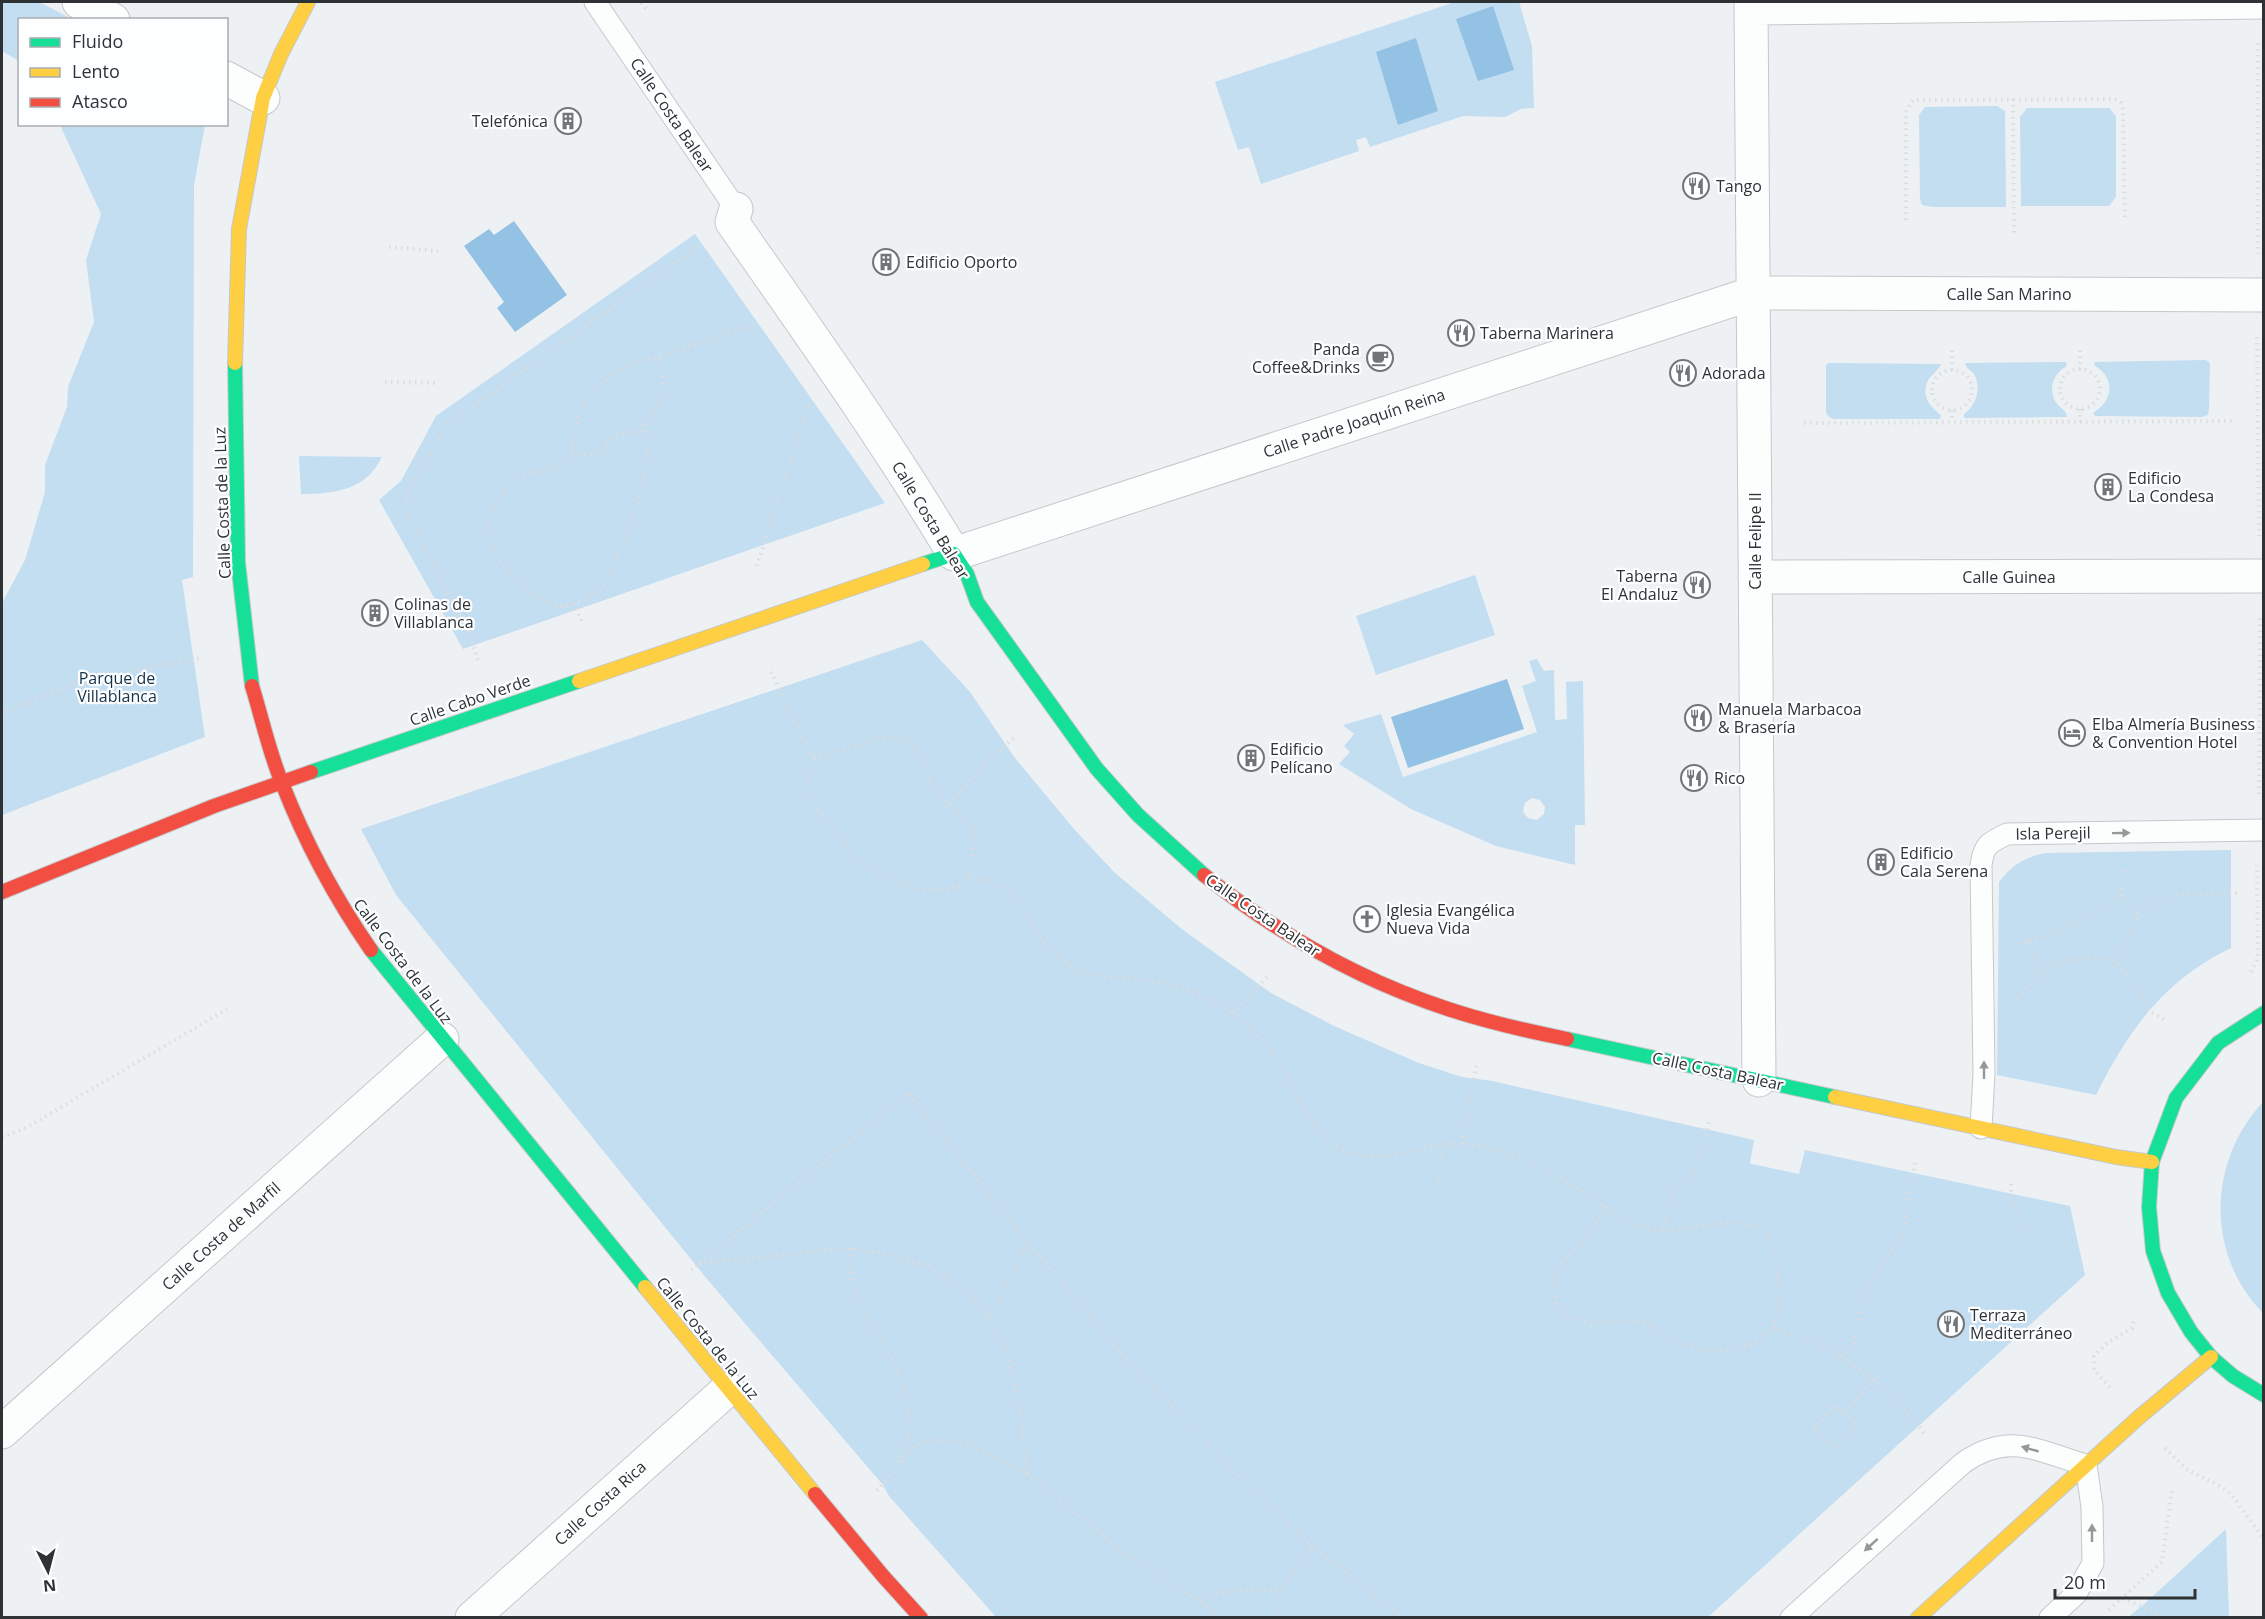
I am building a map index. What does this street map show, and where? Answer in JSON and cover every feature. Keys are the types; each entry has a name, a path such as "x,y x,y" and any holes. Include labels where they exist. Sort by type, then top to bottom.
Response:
{"street":[{"path":"78,2 109,18"},
{"name":"Calle Costa de la Luz","path":"308,2 280,54 263,98 239,229 236,352 238,562 252,684 281,782 339,903 376,958 728,1389 883,1576 921,1617"},
{"path":"1751,5 2264,2"},
{"name":"Calle Felipe II","path":"1751,5 1759,1080"},
{"path":"228,79 263,98"},
{"name":"Calle Costa Balear","path":"734,215 922,501 967,574 977,602 1076,742 1132,809 1181,856 1228,894 1273,925 1352,970 1460,1013 1544,1035 2116,1157 2152,1162"},
{"name":"Calle San Marino","path":"1754,292 2264,295"},
{"name":"Calle Padre Joaquín Reina","path":"954,554 1754,292"},
{"name":"Calle Cabo Verde","path":"2,892 214,806 281,782 954,554"},
{"name":"Calle Guinea","path":"1755,577 2264,576"},
{"path":"2264,1013 2218,1043 2176,1098 2152,1162 2149,1207 2153,1251 2168,1293 2191,1332 2211,1357 2233,1376 2264,1395"},
{"name":"Calle Costa de Marfil","path":"2,1432 442,1039"},
{"path":"1918,1617 2086,1465 2211,1357"},
{"name":"Calle Costa Rica","path":"472,1617 728,1389"}],"lane":[{"name":"Calle Costa Balear","path":"595,2 734,215"},
{"name":"Isla Perejil","path":"1981,1128 1984,1073 1980,865 1988,843 2007,834 2264,830"},
{"path":"1791,1617 1952,1472 1986,1450 2014,1444 2086,1465 2092,1507 2093,1563 2076,1594 2049,1617"}],"path":[{"path":"1960,100 1961,92"},
{"path":"2013,99 2014,235"},
{"path":"1906,220 1906,112 1913,100 2115,99 2121,103 2123,109 2125,221"},
{"path":"478,660 469,634 406,511 406,495 446,426 734,215"},
{"path":"389,247 438,251"},
{"path":"572,453 579,411 590,394 620,370 795,311"},
{"path":"1952,370 1953,348"},
{"path":"2080,349 2080,370"},
{"path":"757,566 824,354"},
{"path":"645,425 646,469 637,510 605,585 594,594 574,603 558,606 538,599 503,567 490,547 490,518 494,507 509,484 524,476 551,467 572,453 587,455 602,453 613,436 639,432 655,412 664,392 658,357"},
{"path":"1952,370 1966,375 1972,387 1971,397 1963,407 1952,410 1940,405 1933,392 1936,378 1944,371 1952,370"},
{"path":"2080,370 2087,370 2094,375 2100,392 2094,403 2080,410 2068,405 2060,392 2065,378 2073,371 2080,370"},
{"path":"385,382 435,383"},
{"path":"1952,410 1952,422"},
{"path":"2080,410 2080,422"},
{"path":"1804,423 2236,421"},
{"path":"574,603 583,624"},
{"path":"2,714 67,686 201,658"},
{"path":"771,672 814,758 808,785 809,794 821,814 861,863 894,881 923,890 947,890 959,885 969,875 974,830 933,789 917,748 899,738 879,739 814,758"},
{"path":"950,804 988,760 1015,737"},
{"path":"2011,944 2074,925 2099,912 2121,894 2125,862"},
{"path":"969,875 1013,895 1028,913 1038,935 1057,956 1071,966 1100,975 1173,986 1222,1005 1259,1037 1274,1056 1313,1125 1329,1140 1350,1152 1377,1157 1462,1144 1492,1149 1557,1174 1606,1207 1627,1222 1647,1229 1695,1228 1729,1222 1742,1223 1765,1232 1772,1241 1778,1263 1779,1311 1774,1327 1759,1341 1746,1346 1725,1351 1703,1351 1673,1340 1639,1322 1611,1320 1591,1324 1568,1316 1559,1310 1553,1287 1560,1264 1594,1231 1606,1207"},
{"path":"2120,966 2121,953 2128,934 2138,916 2154,904 2177,894 2241,893"},
{"path":"2121,894 2132,905 2138,916"},
{"path":"2027,941 2043,972"},
{"path":"2018,1002 2022,994 2043,972 2066,960 2101,958 2120,966 2148,1010 2164,1019"},
{"path":"1233,1013 1267,976"},
{"path":"2,1137 26,1128 228,1009"},
{"path":"1462,1144 1476,1066"},
{"path":"691,1270 909,1093 1028,1243 1133,1367 1222,1460 1313,1547 1404,1617"},
{"path":"1663,1230 1672,1193 1690,1180 1699,1165 1710,1118"},
{"path":"1439,1195 1441,1146"},
{"path":"1842,1356 1853,1347 1862,1300 1870,1282 1895,1246 1904,1226 1915,1162"},
{"path":"2012,1184 2011,1194 2025,1239"},
{"path":"990,1318 1028,1243"},
{"path":"698,1264 851,1248 888,1254 931,1268 981,1304 1006,1349 1021,1418 1027,1473"},
{"path":"851,1248 848,1265 855,1293 865,1318 892,1360 909,1412 909,1439 901,1461"},
{"path":"1774,1327 1842,1356 1874,1379 1898,1403 1926,1437"},
{"path":"1845,1414 1874,1379"},
{"path":"1834,1405 1845,1414 1857,1425 1836,1448 1815,1429 1834,1405"},
{"path":"875,1492 918,1445 935,1441 955,1443 997,1458 1027,1473 1120,1550 1210,1608 1214,1617"},
{"path":"2168,1617 2122,1598 2162,1562 2172,1489"},
{"path":"1277,1617 1281,1588 1313,1547"},
{"path":"1200,1602 1212,1593 1281,1588"}],"green space":[{"path":"2,2 39,2 70,18 18,18 18,60 2,51"},
{"path":"1455,2 1519,2 1532,46 1534,108 1521,109 1505,117 1463,116 1370,147 1366,137 1356,140 1359,151 1261,184 1249,147 1238,150 1215,82"},
{"path":"1997,106 2005,111 2006,207 1922,205 1919,115 1925,107"},
{"path":"2027,108 2109,108 2116,116 2116,197 2109,206 2021,206 2020,117"},
{"name":"Parque de Villablanca","path":"60,126 205,126 194,185 193,577 182,580 205,737 2,815 2,603 25,560 45,492 45,465 67,407 68,387 94,322 86,260 101,214"},
{"path":"695,234 885,503 463,649 379,500 401,481 436,416"},
{"path":"2206,360 2210,363 2208,415 2202,417 2095,416 2093,413 2105,402 2109,389 2106,377 2094,362"},
{"path":"2066,362 2067,366 2056,376 2052,391 2055,401 2067,417 1964,418 1964,414 1975,401 1978,390 1974,374 1965,363"},
{"path":"1829,363 1941,364 1929,379 1925,389 1927,399 1941,415 1940,419 1833,419 1826,412 1826,365"},
{"path":"299,456 382,457 367,477 348,488 326,493 301,494"},
{"path":"1475,575 1495,635 1376,675 1356,616"},
{"path":"922,640 970,692 1015,758 1074,829 1114,872 1183,930 1271,993 1334,1026 1419,1063 1462,1077 1492,1081 1754,1140 1750,1163 1752,1164 1799,1174 1805,1150 2070,1206 2085,1275 1708,1617 996,1617 889,1496 883,1485 707,1279 396,895 361,829"},
{"path":"1537,659 1544,671 1554,670 1555,720 1567,719 1566,682 1583,681 1585,825 1575,825 1575,865 1496,846 1411,809 1339,764 1350,752 1344,746 1354,734 1343,725 1381,714 1403,777 1537,732 1522,686 1536,681 1529,661","holes":["1532,798 1540,800 1545,807 1544,814 1537,820 1528,818 1523,812 1525,803"]},
{"path":"2231,850 2231,948 2186,975 2150,1010 2121,1050 2096,1095 1997,1075 1999,882 2009,870 2026,859 2046,853"},
{"path":"2263,1102 2263,1313 2244,1289 2231,1263 2223,1236 2221,1208 2224,1179 2232,1152 2245,1126"},
{"path":"2226,1529 2229,1617 2128,1617 2142,1606"}],"water":[{"path":"1493,6 1514,70 1478,81 1456,19"},
{"path":"1416,38 1438,111 1398,125 1376,52"},
{"path":"514,221 567,295 515,332 497,308 504,302 464,246 489,229 494,235"},
{"path":"1507,679 1524,729 1408,768 1391,717"}],"traffic: fast":[{"path":"235,363 238,562 252,686"},
{"path":"923,564 954,554 967,574 977,602 1097,769 1138,815 1204,875"},
{"path":"311,772 579,681"},
{"path":"371,950 645,1287"},
{"path":"2264,1013 2218,1043 2176,1098 2152,1162 2149,1207 2153,1251 2168,1293 2191,1332 2211,1357 2233,1376 2264,1395"},
{"path":"1567,1039 1835,1097"}],"traffic: slow":[{"path":"235,363 239,229 263,98 281,54 308,2"},
{"path":"579,681 923,564"},
{"path":"1835,1097 2116,1157 2152,1162"},
{"path":"645,1287 815,1494"},
{"path":"1918,1618 2138,1418 2211,1357"}],"traffic: jam":[{"path":"252,686 273,759 301,827 333,890 371,950"},
{"path":"2,892 214,806 311,772"},
{"path":"1204,875 1290,935 1320,953 1383,984 1463,1014 1567,1039"},
{"path":"815,1494 921,1618"}],"place":[{"name":"Telefónica","path":"568,121"},
{"name":"Tango","path":"1696,186"},
{"name":"Edificio Oporto","path":"886,262"},
{"name":"Taberna Marinera","path":"1461,333"},
{"name":"Panda Coffee&Drinks","path":"1380,358"},
{"name":"Adorada","path":"1683,373"},
{"name":"Edificio La Condesa","path":"2108,487"},
{"name":"Taberna El Andaluz","path":"1697,585"},
{"name":"Colinas de Villablanca","path":"375,613"},
{"name":"Manuela Marbacoa & Brasería","path":"1698,718"},
{"name":"Elba Almería Business & Convention Hotel","path":"2072,733"},
{"name":"Edificio Pelícano","path":"1251,758"},
{"name":"Rico","path":"1694,778"},
{"name":"Edificio Cala Serena","path":"1881,862"},
{"name":"Iglesia Evangélica Nueva Vida","path":"1367,919"},
{"name":"Terraza Mediterráneo","path":"1951,1324"}]}
